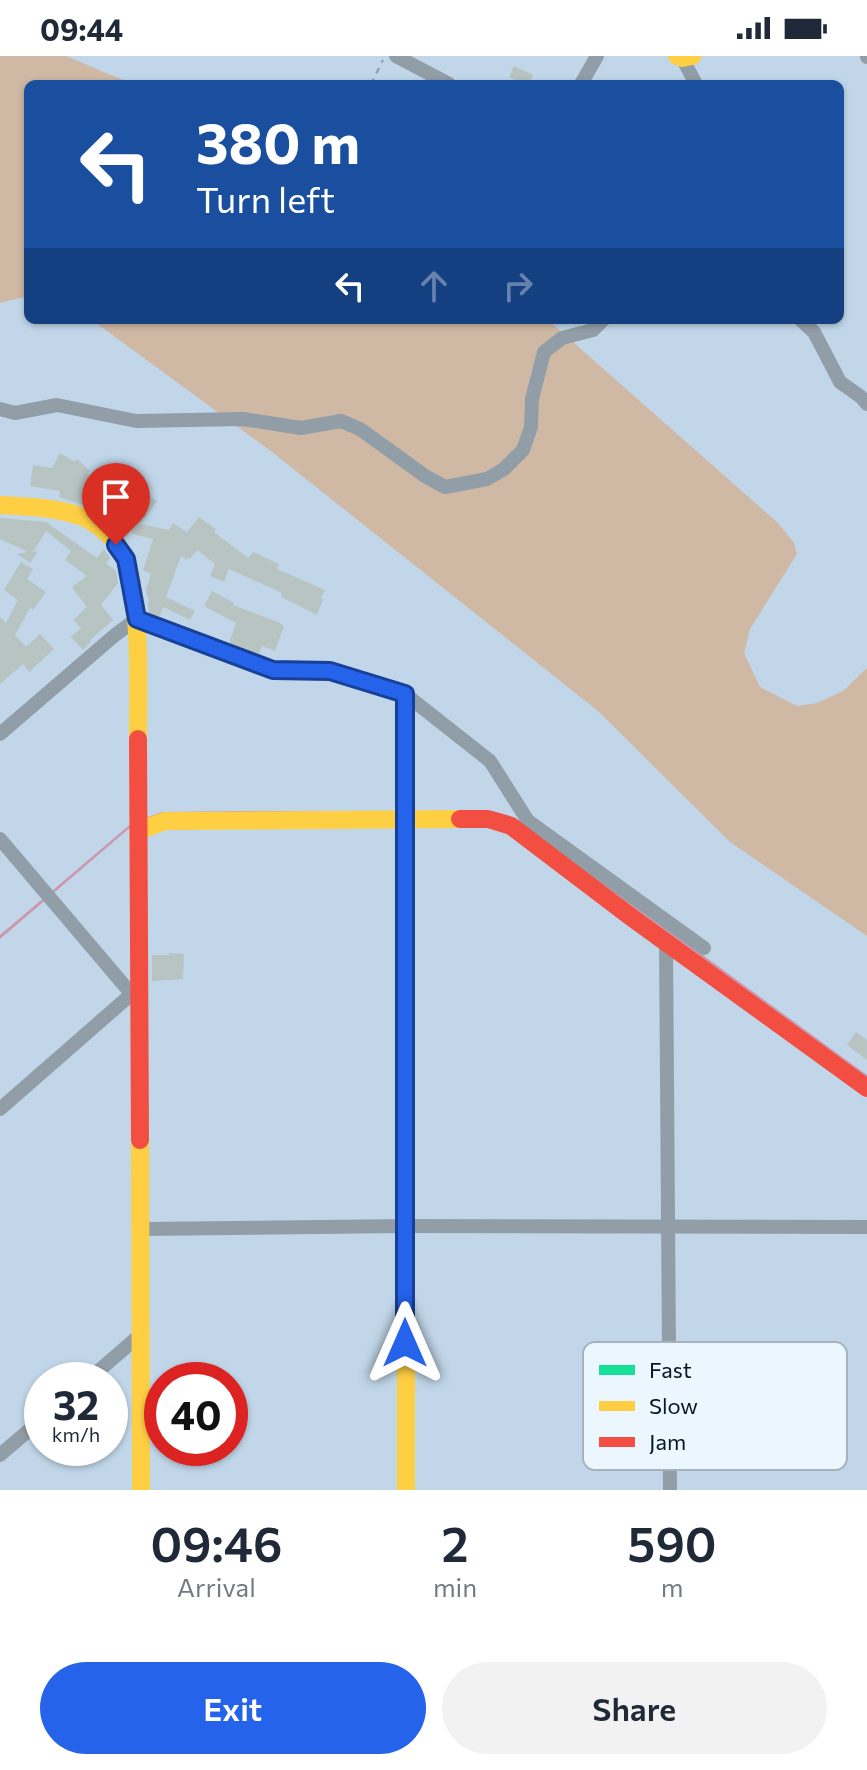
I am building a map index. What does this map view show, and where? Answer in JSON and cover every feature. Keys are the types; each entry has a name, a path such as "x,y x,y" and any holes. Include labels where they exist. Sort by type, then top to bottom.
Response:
{"street":[{"path":"396,56 441,80"},
{"path":"583,80 597,56"},
{"path":"683,57 686,80"},
{"path":"683,57 694,80"},
{"path":"0,409 15,413 57,405 136,421 243,419 301,428 341,421 360,429 445,487 487,479 504,469 523,450 531,427 532,399 544,352 562,338 593,330 599,324"},
{"path":"805,324 814,332 840,382 867,404"},
{"path":"0,505 53,508 106,530 126,559 137,619 141,1490"},
{"path":"137,619 273,670 330,671 405,694 490,761 528,821 704,948"},
{"path":"0,734 137,619"},
{"path":"405,694 406,1490"},
{"path":"140,830 165,821 488,819 511,826 867,1088"},
{"path":"0,839 129,991 139,994"},
{"path":"666,942 669,1342"},
{"path":"0,1109 127,998 139,994"},
{"path":"141,1229 867,1227"},
{"path":"109,1362 140,1335"},
{"path":"0,1455 24,1434"},
{"path":"670,1470 670,1490"}],"path":[{"path":"373,80 385,56"}],"shaded area":[{"path":"0,56 66,56 123,80 24,80 24,297 0,303"},
{"path":"97,324 553,324 778,523 794,543 797,554 750,629 744,653 760,687 797,706 817,703 843,691 867,668 867,936 730,842 598,711 272,452"},
{"path":"485,811 514,817 867,1075 867,1078 518,824 496,814 161,815 132,826 0,939 0,935 133,822 162,812"}],"building":[{"path":"514,66 533,75 531,80 509,77"},
{"path":"60,453 75,462 77,459 90,471 87,473 107,490 105,493 130,513 132,510 136,513 148,495 157,501 141,524 169,530 173,523 187,532 199,517 248,558 253,552 279,564 277,569 325,590 317,615 281,597 282,593 229,569 224,582 210,576 215,564 197,550 190,559 181,556 166,597 195,611 190,620 163,607 159,617 149,613 146,589 151,574 143,570 153,539 130,532 127,536 120,528 122,525 93,508 59,497 60,491 30,486 33,465 52,468"},
{"path":"0,518 46,522 97,558 104,549 110,558 106,563 116,571 118,583 101,605 113,620 83,650 71,637 81,628 73,620 87,607 72,587 87,576 65,560 71,551 46,531 30,563 17,554 28,552 0,539"},
{"path":"21,562 33,569 27,579 46,592 33,610 30,608 15,635 26,647 40,634 54,649 29,672 23,664 0,684 0,617 6,623 18,600 4,590"},
{"path":"212,591 233,605 284,626 275,651 262,646 259,654 229,643 236,623 204,606"},
{"path":"184,954 183,979 152,981 152,955"},
{"path":"856,1032 867,1040 867,1060 847,1045"}],"traffic: fast":[{"path":"405,694 406,1298"}],"traffic: slow":[{"path":"677,56 692,56"},
{"path":"0,505 54,510 85,518 107,534 126,560 135,609 138,739"},
{"path":"140,830 165,821 460,819"},
{"path":"140,1140 141,1490"},
{"path":"406,1298 406,1490"}],"traffic: jam":[{"path":"138,739 140,1140"},
{"path":"460,819 488,819 511,826 867,1088"}],"route":[{"path":"116,545 126,559 137,619 273,670 330,671 405,694 405,1343"}]}
